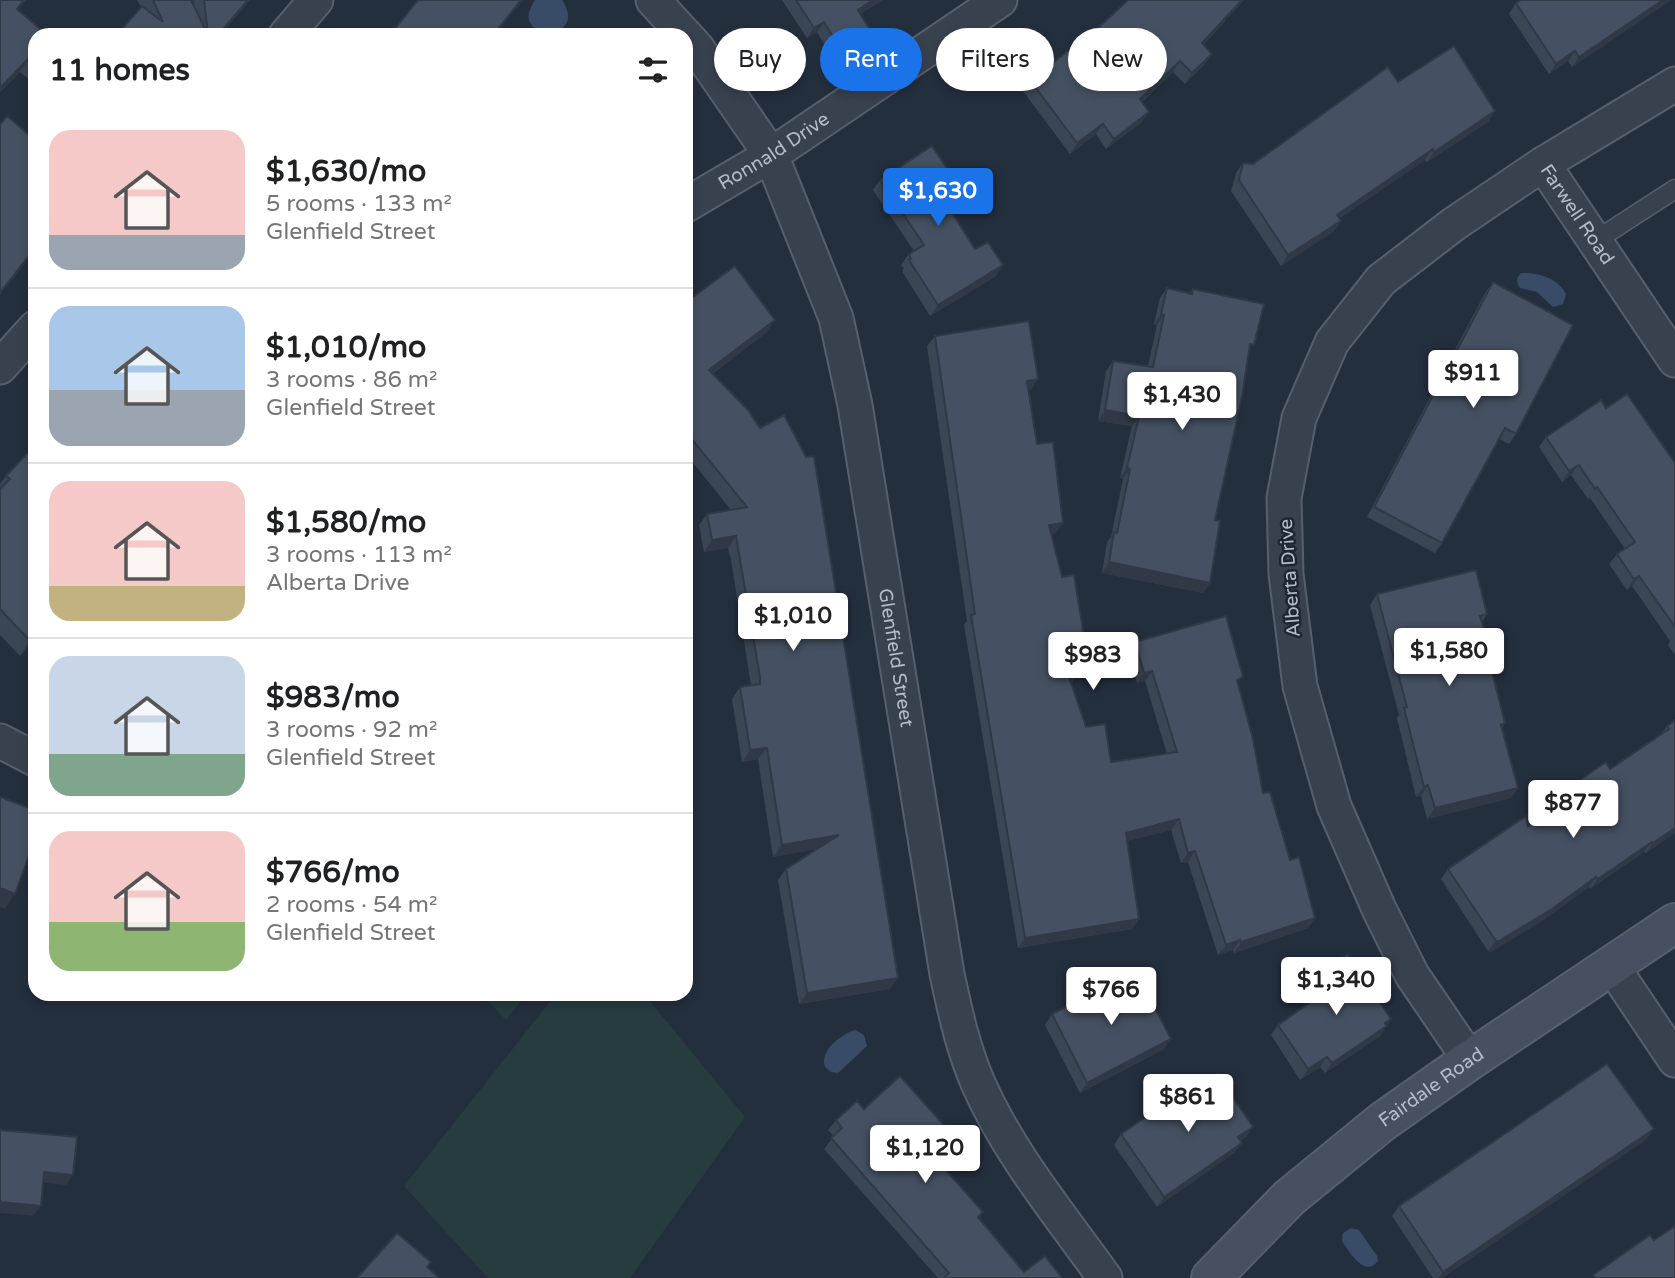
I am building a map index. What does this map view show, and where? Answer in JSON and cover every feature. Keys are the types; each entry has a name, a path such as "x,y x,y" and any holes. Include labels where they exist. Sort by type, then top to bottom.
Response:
{"street":[{"path":"292,28 316,0"},
{"name":"Glenfield Street","path":"653,0 679,28"},
{"name":"Ronnald Drive","path":"693,201 771,155 1000,0"},
{"name":"Glenfield Street","path":"693,43 771,155 836,318 855,405 947,974 962,1040 978,1084 1008,1141 1105,1278"},
{"name":"Farwell Road","path":"1675,84 1543,164 1675,360"},
{"name":"Alberta Drive","path":"1470,1060 1412,975 1379,909 1334,806 1300,686 1286,573 1284,498 1299,418 1332,342 1381,280 1454,224 1543,164"},
{"path":"0,367 28,336"},
{"path":"0,741 28,755"},
{"name":"Fairdale Road","path":"1211,1278 1289,1198 1382,1122 1675,923"},
{"path":"1612,966 1675,1060"}],"lane":[{"path":"1595,241 1675,188"}],"green space":[{"path":"488,1001 521,1001 506,1020"},
{"path":"550,1001 650,1001 745,1117 630,1278 488,1278 404,1186"}],"water":[{"path":"535,0 562,0 568,14 566,24 561,28 536,28 531,24 529,14"},
{"path":"1521,273 1541,275 1553,280 1566,294 1563,304 1553,307 1537,292 1520,288 1517,280"},
{"path":"855,1030 864,1035 867,1046 838,1073 831,1072 825,1067 824,1061 828,1049 838,1039"},
{"path":"1351,1228 1359,1230 1377,1256 1378,1261 1373,1266 1368,1267 1358,1262 1342,1241 1343,1233"}],"building":[{"path":"0,0 24,0 17,9 39,28 28,28 28,59 0,88"},
{"path":"153,0 191,0 205,28 123,28 142,6 163,22"},
{"path":"204,0 248,0 224,28 207,28"},
{"path":"418,0 521,0 499,28 396,28"},
{"path":"796,0 873,0 858,10 869,28 828,28 824,22 814,28"},
{"path":"1128,0 1242,0 1202,43 1212,54 1192,73 1180,61 1167,73 1167,28 1098,28"},
{"path":"1521,0 1663,0 1579,57 1575,51 1556,64 1516,3"},
{"path":"1454,46 1495,111 1434,152 1433,149 1337,215 1341,221 1288,255 1239,180 1243,163 1253,164 1388,67 1398,82"},
{"path":"1068,51 1068,91 1148,91 1140,99 1149,112 1114,139 1103,124 1077,143 1038,91 1054,91 1054,62"},
{"path":"7,116 28,134 28,257 0,293 0,125"},
{"path":"932,146 961,189 944,200 975,249 988,242 1003,265 938,305 909,260 909,254 924,245 880,180"},
{"path":"735,266 775,320 709,370 748,410 760,428 784,415 806,457 814,456 898,978 807,993 786,869 839,835 782,845 767,748 750,750 740,687 760,684 760,677 736,536 712,540 707,514 747,507 693,441 693,297"},
{"path":"1493,282 1573,325 1516,434 1505,428 1442,543 1374,507"},
{"path":"1167,288 1192,294 1193,289 1264,304 1254,345 1250,344 1242,397 1215,520 1220,521 1210,583 1109,562 1139,416 1105,410 1113,361 1153,367"},
{"path":"1029,321 1038,379 1027,381 1037,444 1053,442 1063,523 1049,525 1062,577 1074,575 1084,636 1076,637 1078,646 1072,647 1077,676 1069,677 1086,727 1105,724 1111,762 1177,752 1152,671 1144,673 1135,642 1226,616 1243,677 1237,680 1253,739 1263,793 1270,792 1290,860 1299,857 1315,918 1226,945 1195,851 1188,853 1179,819 1126,833 1139,919 1025,938 971,615 975,614 935,336"},
{"path":"1627,394 1675,463 1675,627 1639,576 1634,579 1617,554 1635,542 1579,465 1569,471 1546,437 1601,400 1606,408"},
{"path":"28,452 28,639 0,609 0,489 10,479 6,476"},
{"path":"1476,570 1487,614 1480,616 1485,632 1482,632 1505,723 1501,725 1518,788 1435,808 1428,785 1424,787 1404,708 1407,707 1377,594"},
{"path":"1675,720 1675,828 1598,879 1596,877 1552,909 1496,941 1448,869 1526,816 1528,826 1585,787 1580,780 1606,762 1610,769 1669,729 1667,726"},
{"path":"0,797 28,807 28,858 15,894 0,888"},
{"path":"1348,954 1391,1019 1385,1023 1387,1026 1332,1063 1327,1057 1308,1069 1278,1025 1336,984 1326,968"},
{"path":"1136,971 1171,1039 1087,1083 1052,1014"},
{"path":"1607,1064 1654,1129 1443,1272 1399,1206"},
{"path":"1217,1074 1253,1127 1238,1137 1242,1143 1164,1197 1121,1134 1200,1080 1202,1084"},
{"path":"900,1076 951,1133 930,1152 983,1212 978,1217 1024,1272 1045,1256 1062,1278 944,1278 949,1273 831,1138 842,1128 836,1120 857,1101 864,1109"},
{"path":"0,1130 77,1137 73,1175 44,1172 41,1206 0,1202"},
{"path":"1675,1226 1675,1278 1596,1278 1593,1275 1650,1235 1654,1240"},
{"path":"397,1233 431,1262 427,1267 439,1278 357,1278"}]}
